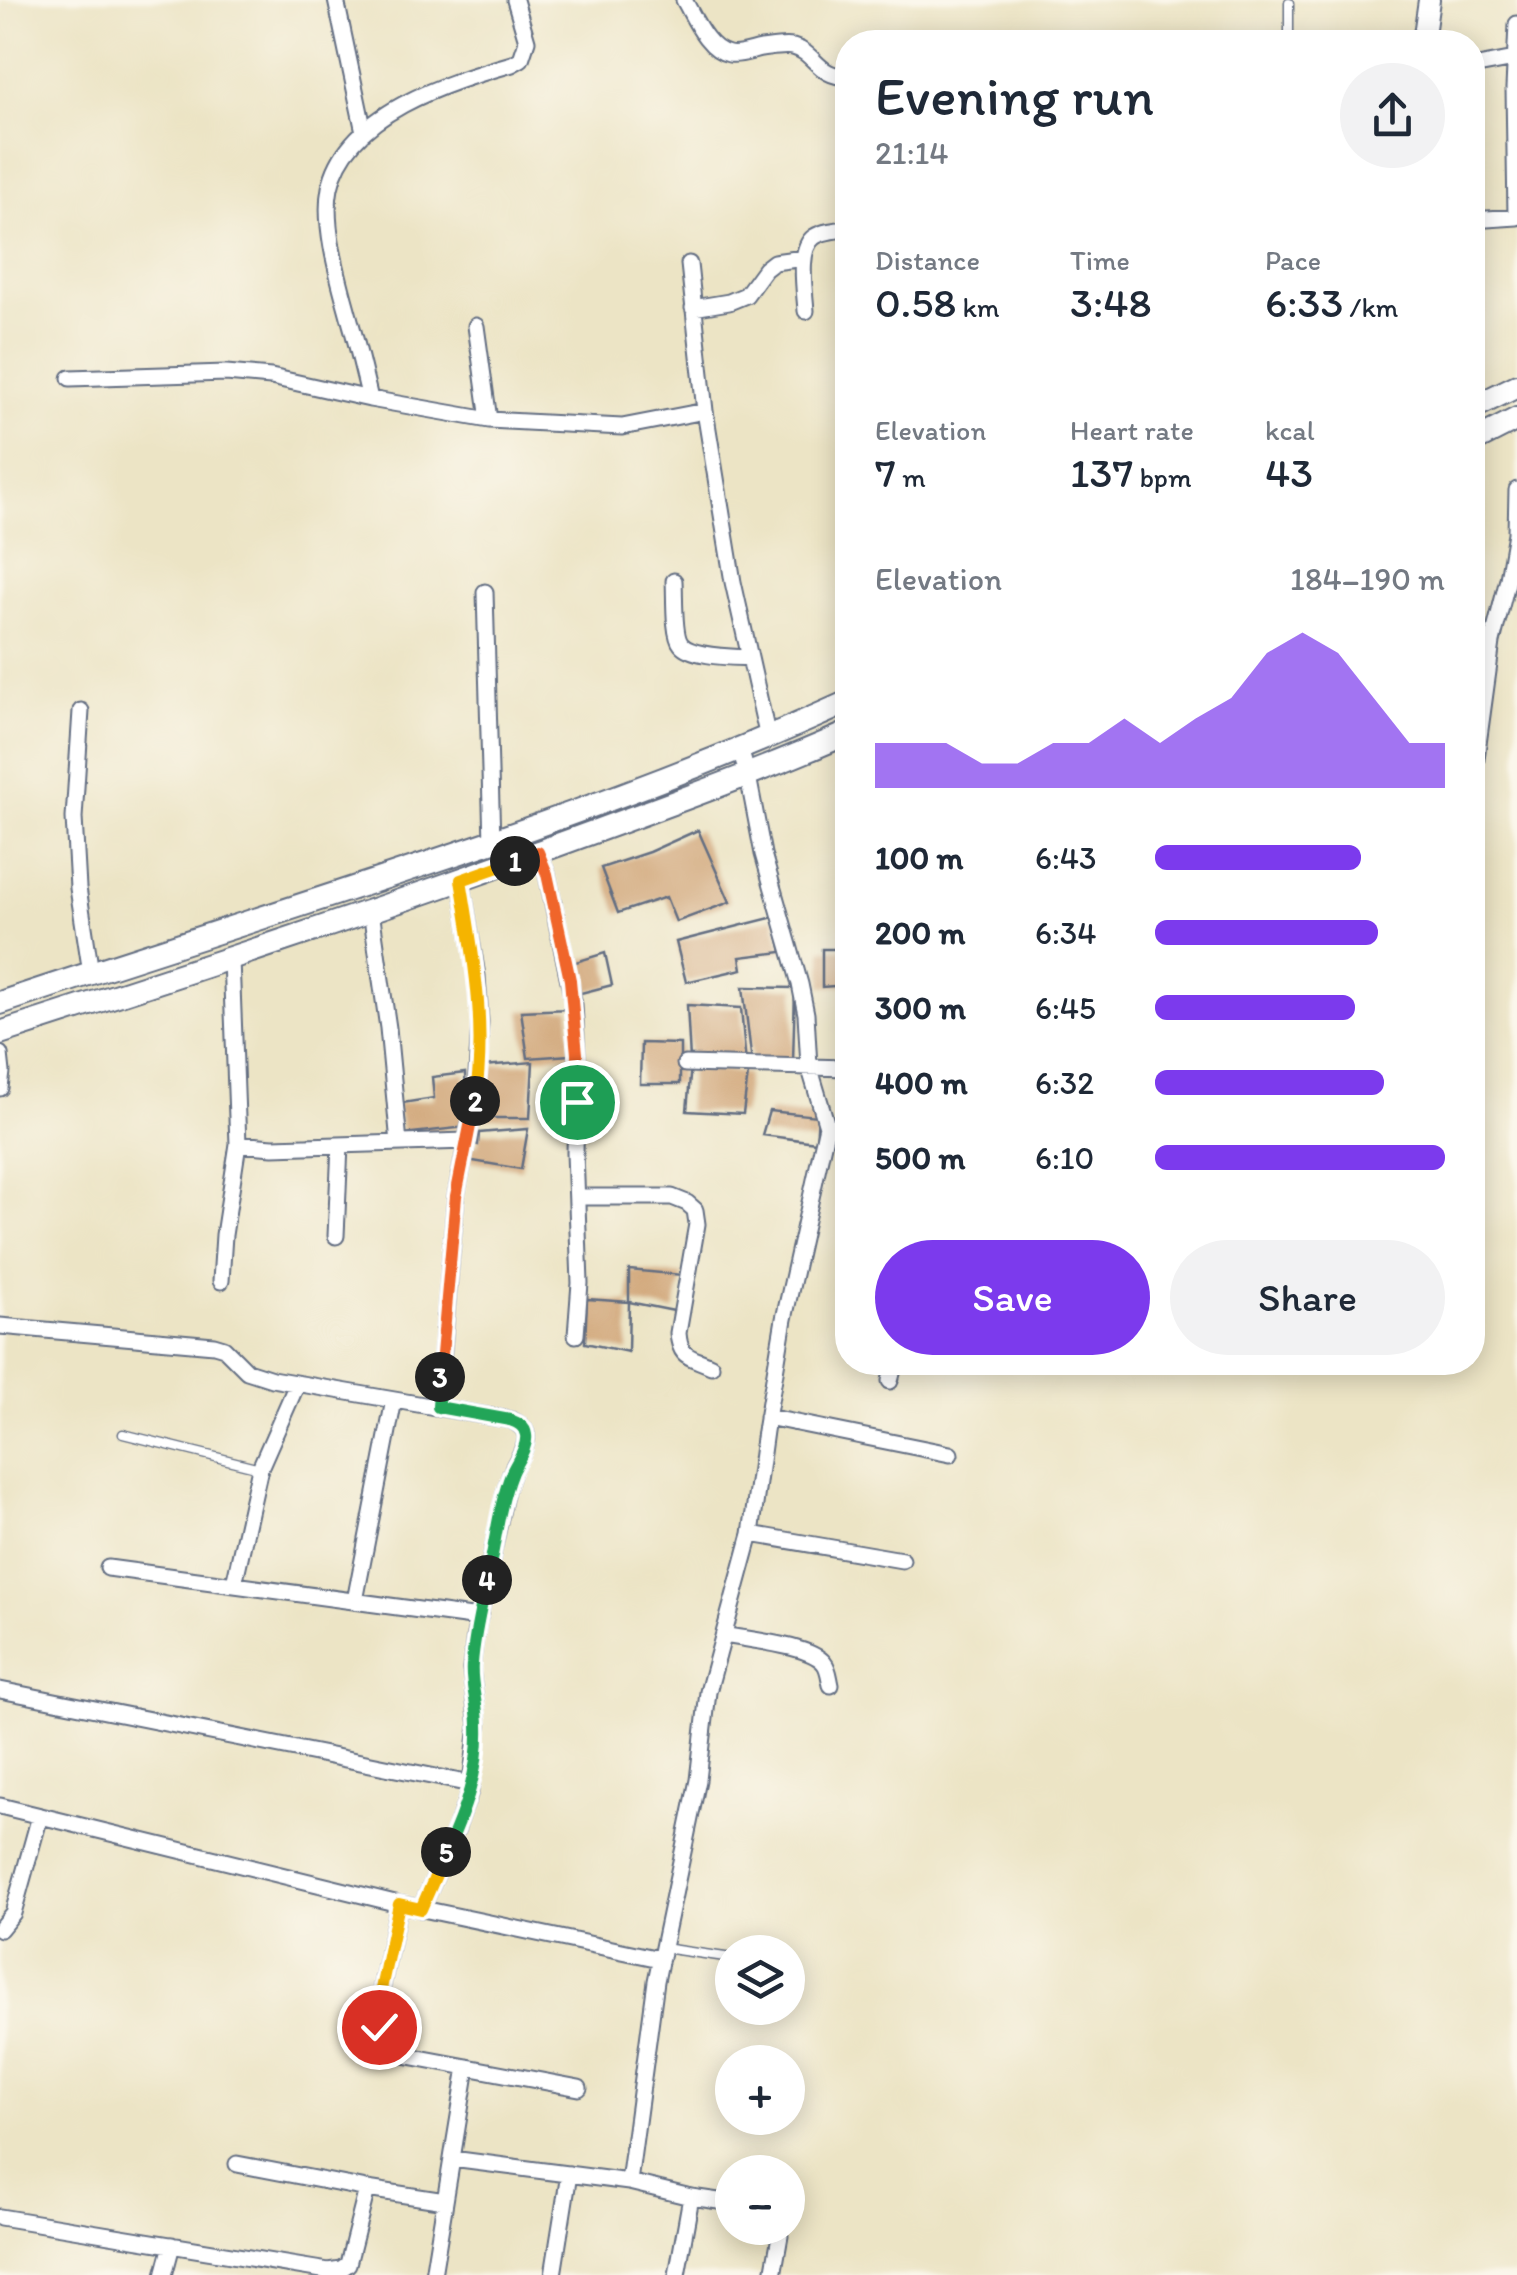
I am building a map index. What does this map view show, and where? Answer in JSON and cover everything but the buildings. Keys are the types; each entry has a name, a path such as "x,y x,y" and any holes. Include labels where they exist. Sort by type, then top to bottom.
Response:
{"main road":[{"path":"1485,402 1517,386"},
{"path":"1485,435 1517,419"},
{"path":"0,1004 600,804 835,708"},
{"path":"0,1033 457,882 748,776 835,739"}],"street":[{"path":"336,0 364,132"},
{"path":"370,398 336,267 330,188 358,136 404,104 451,82 522,59 526,41 515,0"},
{"path":"684,0 717,49 728,54 795,48 835,76"},
{"path":"1425,30 1429,0"},
{"path":"1485,219 1516,217 1517,24"},
{"path":"1485,65 1515,59"},
{"path":"806,311 805,248 814,238 835,230"},
{"path":"694,308 746,296 774,262 804,258"},
{"path":"688,264 704,412 733,582 768,738"},
{"path":"476,326 489,420"},
{"path":"70,378 226,373 288,380 489,420 622,427 704,412"},
{"path":"1485,693 1516,533 1517,490"},
{"path":"674,582 681,644 694,652 750,658"},
{"path":"485,592 492,842"},
{"path":"81,711 74,818 78,888 91,973"},
{"path":"629,2182 662,1954 698,1780 708,1692 751,1534 784,1319 827,1126 809,1066 806,1014 763,854 740,749"},
{"path":"538,852 547,874 574,1005 580,1283 576,1335"},
{"path":"438,1407 454,1211 476,1093 480,1022 477,976 457,882 444,858"},
{"path":"371,911 388,1028 398,1143"},
{"path":"221,1282 238,1144 231,959"},
{"path":"0,1054 0,1088"},
{"path":"686,1064 835,1067"},
{"path":"827,1126 835,1127"},
{"path":"238,1144 467,1141"},
{"path":"336,1236 340,1145"},
{"path":"578,1197 672,1197 696,1210 697,1224 678,1333 684,1354 711,1366"},
{"path":"0,1326 214,1346 224,1348 247,1371 272,1379 510,1420 526,1431 527,1441 505,1494 471,1669 478,1726 471,1784 456,1830 421,1909"},
{"path":"890,1381 891,1375"},
{"path":"234,1584 260,1468 297,1384"},
{"path":"355,1600 394,1400"},
{"path":"767,1417 950,1454"},
{"path":"751,1534 902,1560"},
{"path":"108,1568 479,1618"},
{"path":"724,1635 802,1650 820,1658 828,1668 831,1686"},
{"path":"0,1690 471,1784"},
{"path":"0,1806 421,1909 662,1954"},
{"path":"0,1929 13,1913 40,1816"},
{"path":"399,1904 377,2008 384,2044 398,2054 579,2088"},
{"path":"432,2275 467,2067"},
{"path":"452,2159 629,2182 715,2201"},
{"path":"237,2164 445,2201"},
{"path":"553,2275 569,2174"},
{"path":"0,2217 328,2271 348,2264 367,2190"},
{"path":"677,2275 691,2197"},
{"path":"164,2275 172,2245"},
{"path":"774,2275 779,2245"}],"lane":[{"path":"1289,4 1290,30"},
{"path":"123,1434 260,1468"},
{"path":"662,1954 715,1957"}],"route":[{"path":"379,2027 377,2008 399,1904 421,1909 470,1791 478,1726 471,1669 475,1635 505,1494 527,1441 526,1431 519,1423 438,1407 456,1196 476,1093 480,1022 477,976 461,880 538,852 547,874 574,1005 577,1102"}]}
